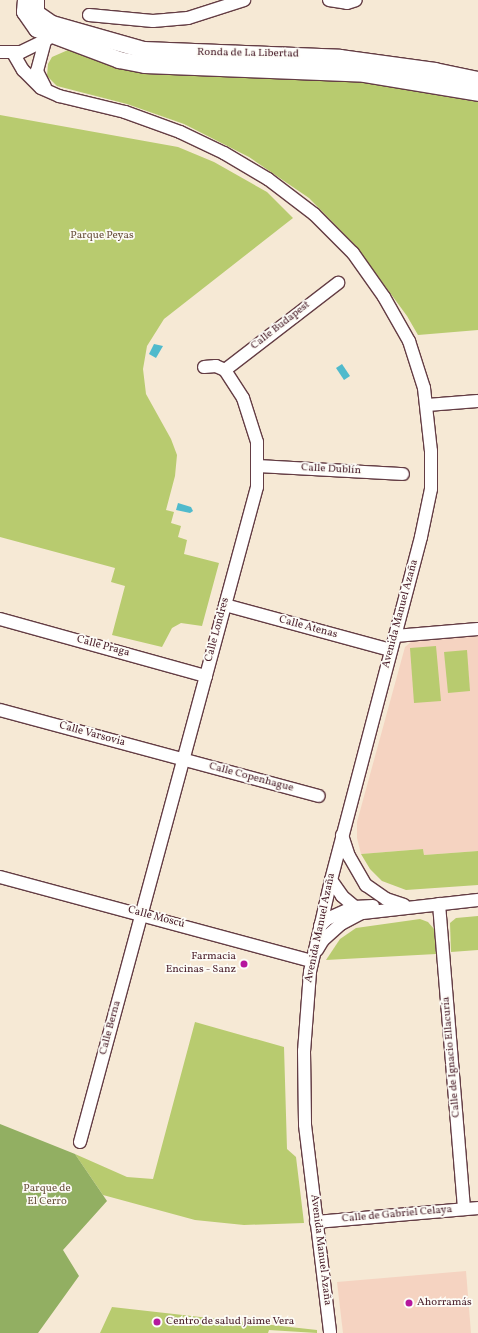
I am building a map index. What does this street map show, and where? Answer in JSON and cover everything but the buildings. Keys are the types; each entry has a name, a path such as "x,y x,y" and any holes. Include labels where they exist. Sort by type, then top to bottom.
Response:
{"main road":[{"name":"Ronda de La Libertad","path":"26,0 26,12 29,21 48,39 63,38 119,60 145,65 365,74 478,93"},
{"name":"Ronda de La Libertad","path":"36,0 36,13 52,24 144,50 340,58 435,71 478,80"}],"street":[{"path":"90,14 153,21 188,18 244,0"},
{"path":"329,0 347,3 356,0"},
{"path":"0,52 13,53 29,50 48,39"},
{"path":"48,39 37,71 40,82 51,93"},
{"name":"Avenida Manuel Azaña","path":"13,53 23,70 41,88 51,93 125,112 180,132 268,179 314,214 353,253 384,297 409,341 427,405 431,490 395,636 342,836 312,961 304,1065 305,1125 330,1333"},
{"name":"Calle Budapest","path":"225,370 338,283"},
{"path":"204,367 216,366 225,370"},
{"name":"Calle Londres","path":"141,914 257,487 259,466 257,442 252,422 243,398 225,370"},
{"path":"427,405 478,401"},
{"name":"Calle Dublín","path":"259,466 403,474"},
{"name":"Calle Atenas","path":"225,605 391,650"},
{"name":"Calle Praga","path":"0,619 206,676"},
{"path":"395,636 478,629"},
{"name":"Calle Varsovia","path":"0,710 183,759"},
{"name":"Calle Copenhague","path":"183,759 319,796"},
{"path":"342,836 349,856 366,885 386,899 409,907"},
{"name":"Calle Moscú","path":"0,877 312,961"},
{"path":"331,880 358,910"},
{"path":"320,926 327,919 358,910 409,907 478,900"},
{"name":"Calle de Ignacio Ellacuría","path":"439,904 464,1210"},
{"path":"312,961 323,940 358,910"},
{"name":"Calle Berna","path":"80,1142 141,914"},
{"name":"Calle de Gabriel Celaya","path":"316,1222 478,1208"}],"shaded area":[{"path":"478,636 478,851 424,855 423,849 361,854 357,838 357,822 405,647 411,642"},
{"name":"Ahorramás","path":"466,1271 471,1333 343,1333 337,1282"}],"green space":[{"path":"68,50 111,66 151,74 244,75 353,81 478,102 478,330 418,335 407,316 355,245 309,198 249,157 184,124 127,104 57,86 47,76 48,64 52,57"},
{"name":"Parque Peyas","path":"0,115 178,147 214,162 267,192 293,218 164,319 147,346 143,369 146,394 171,439 177,455 175,476 166,510 174,512 171,523 181,526 178,537 187,540 184,554 219,563 202,626 181,623 172,628 162,647 112,635 125,586 111,582 115,568 0,537"},
{"path":"436,646 441,701 414,703 410,648"},
{"path":"467,650 470,691 448,693 444,652"},
{"path":"423,849 424,855 478,851 478,885 406,890 382,881 370,869 361,854"},
{"path":"478,916 478,950 451,952 450,923 456,918"},
{"path":"420,919 428,922 434,929 436,954 326,960 340,939 356,928"},
{"path":"195,1022 284,1047 287,1149 296,1157 304,1223 244,1225 195,1220 103,1195 75,1154 127,1177 153,1179"},
{"name":"Parque de El Cerro","path":"0,1124 75,1154 107,1201 63,1250 79,1276 38,1333 0,1333"},
{"name":"Centro de salud Jaime Vera","path":"112,1307 317,1330 317,1333 269,1330 268,1333 100,1333"}],"water":[{"path":"154,344 163,346 156,358 149,354"},
{"path":"342,364 350,376 344,380 336,368"},
{"path":"178,503 191,507 193,511 190,513 176,510"}],"place":[{"name":"Farmacia Encinas - Sanz","path":"244,964"},
{"name":"Ahorramás","path":"409,1303"},
{"name":"Centro de salud Jaime Vera","path":"157,1322"}]}
